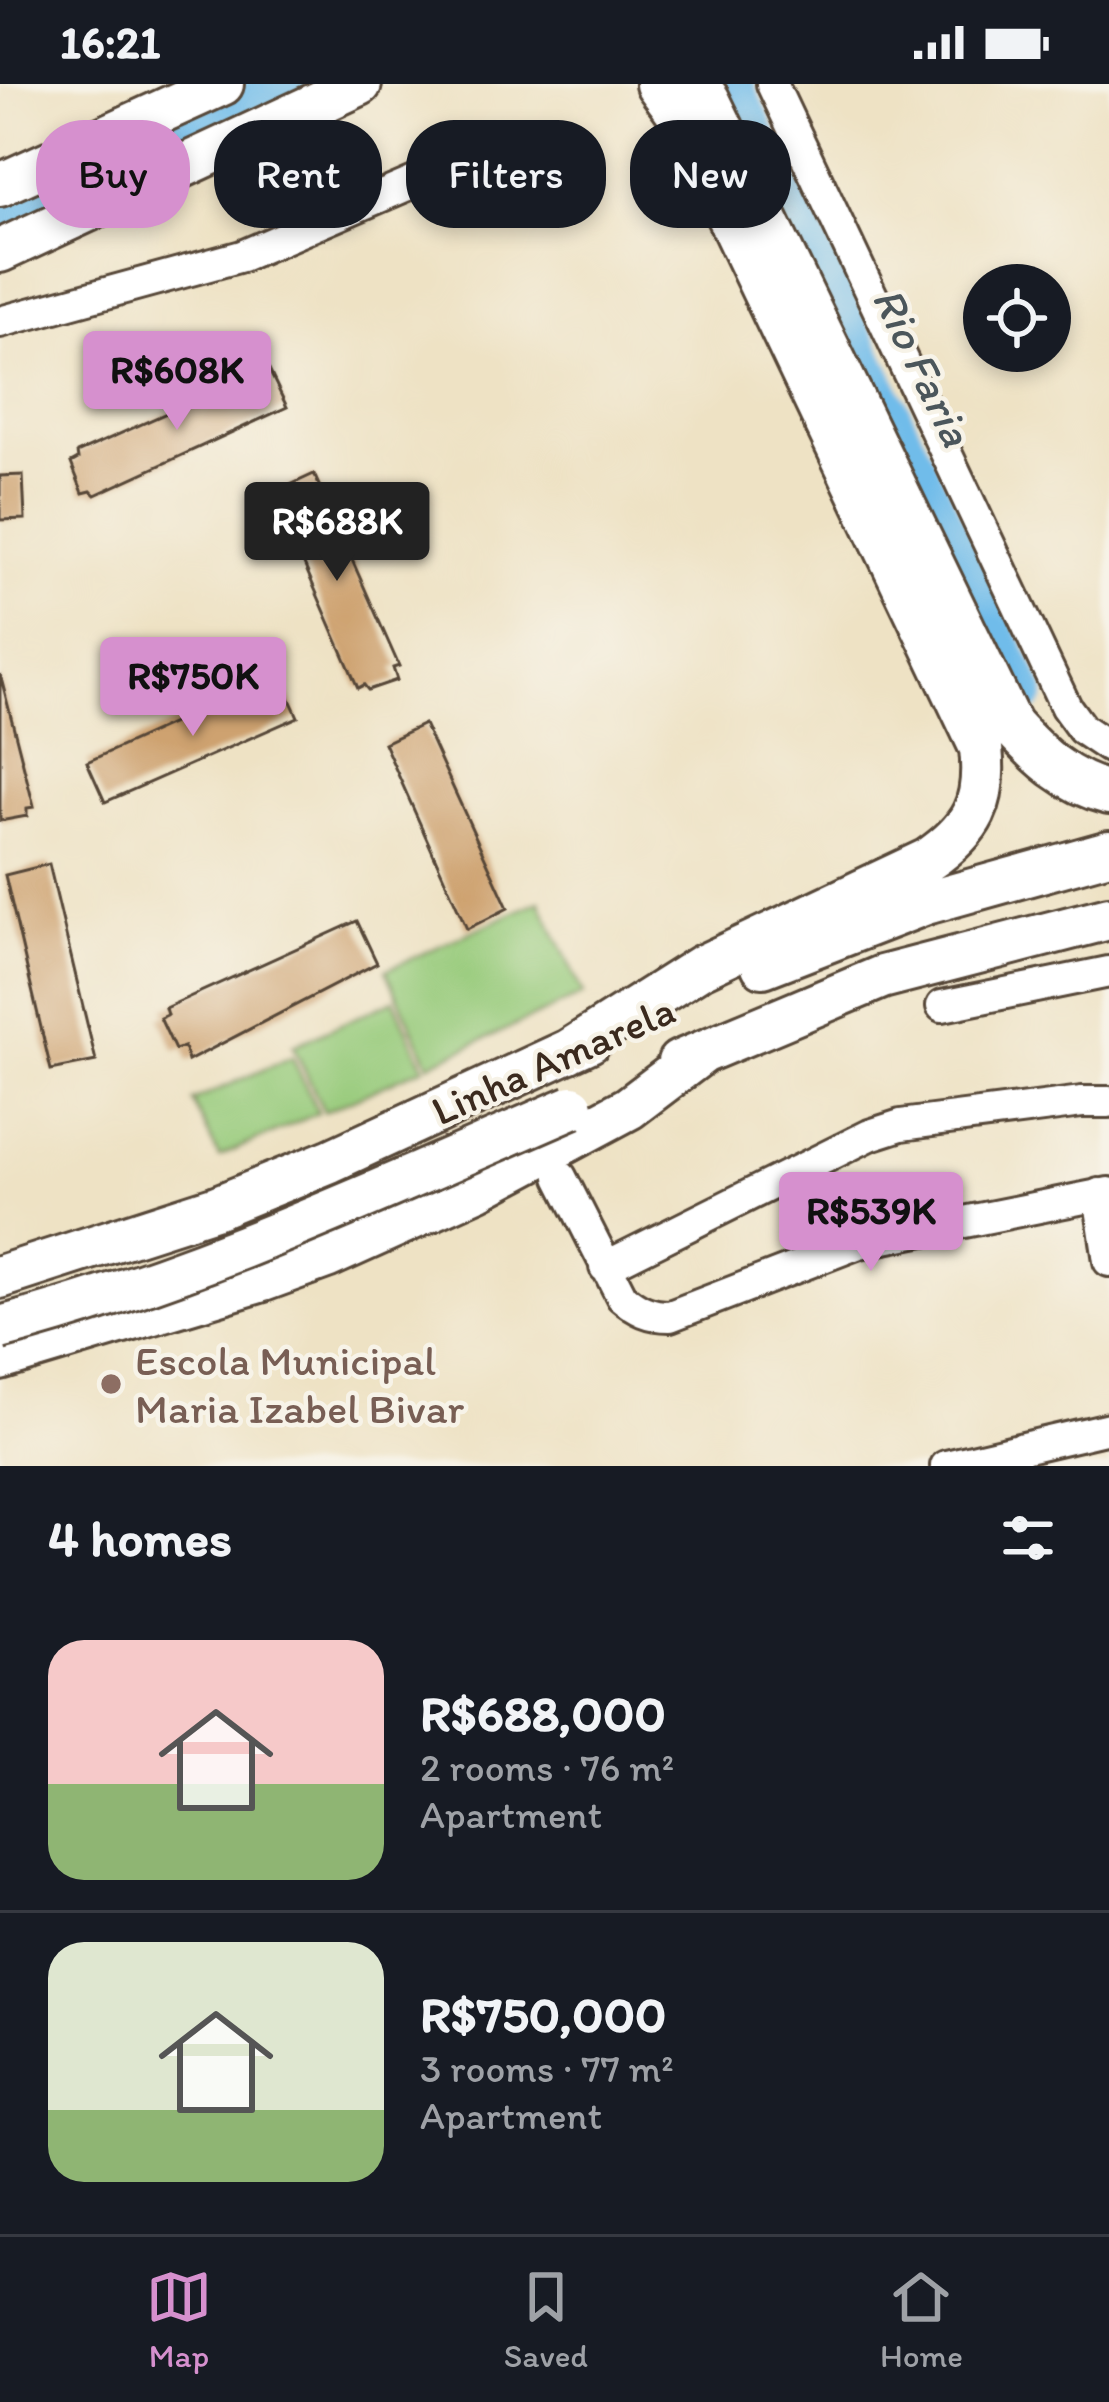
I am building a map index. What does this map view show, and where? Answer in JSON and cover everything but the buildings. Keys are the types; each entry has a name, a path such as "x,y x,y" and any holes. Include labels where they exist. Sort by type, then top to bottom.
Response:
{"highway":[{"path":"0,185 222,84"},
{"path":"0,251 360,84"},
{"path":"657,84 679,114 1010,724 1044,760 1084,787 1109,793"},
{"path":"558,1056 701,967 928,860 952,844 975,815 985,782 981,748 708,99 697,84"},
{"name":"Linha Amarela","path":"0,1277 217,1207 770,963 926,903 1109,852"},
{"name":"Linha Amarela","path":"0,1328 209,1261 882,977 1109,918"},
{"path":"0,1359 326,1257 479,1187 629,1108 704,1052"}],"street":[{"path":"772,84 1066,707 1082,729 1109,747"},
{"path":"0,322 242,256 406,186"},
{"path":"942,1006 1109,972"},
{"path":"604,1267 870,1135 901,1125 1109,1102"},
{"path":"561,1177 604,1267 633,1306 658,1316 670,1316 859,1243 1104,1194 1109,1261"},
{"path":"946,1466 1109,1429"}],"green space":[{"path":"540,901 583,995 429,1064 386,970"},
{"path":"394,1000 424,1067 324,1112 293,1046"},
{"path":"292,1057 318,1113 219,1157 193,1101"}],"waterway":[{"name":"Rio Faria","path":"0,218 289,84"},
{"name":"Rio Faria","path":"731,84 1024,693"}],"place":[{"name":"Escola Municipal Maria Izabel Bivar","path":"111,1384"}]}
